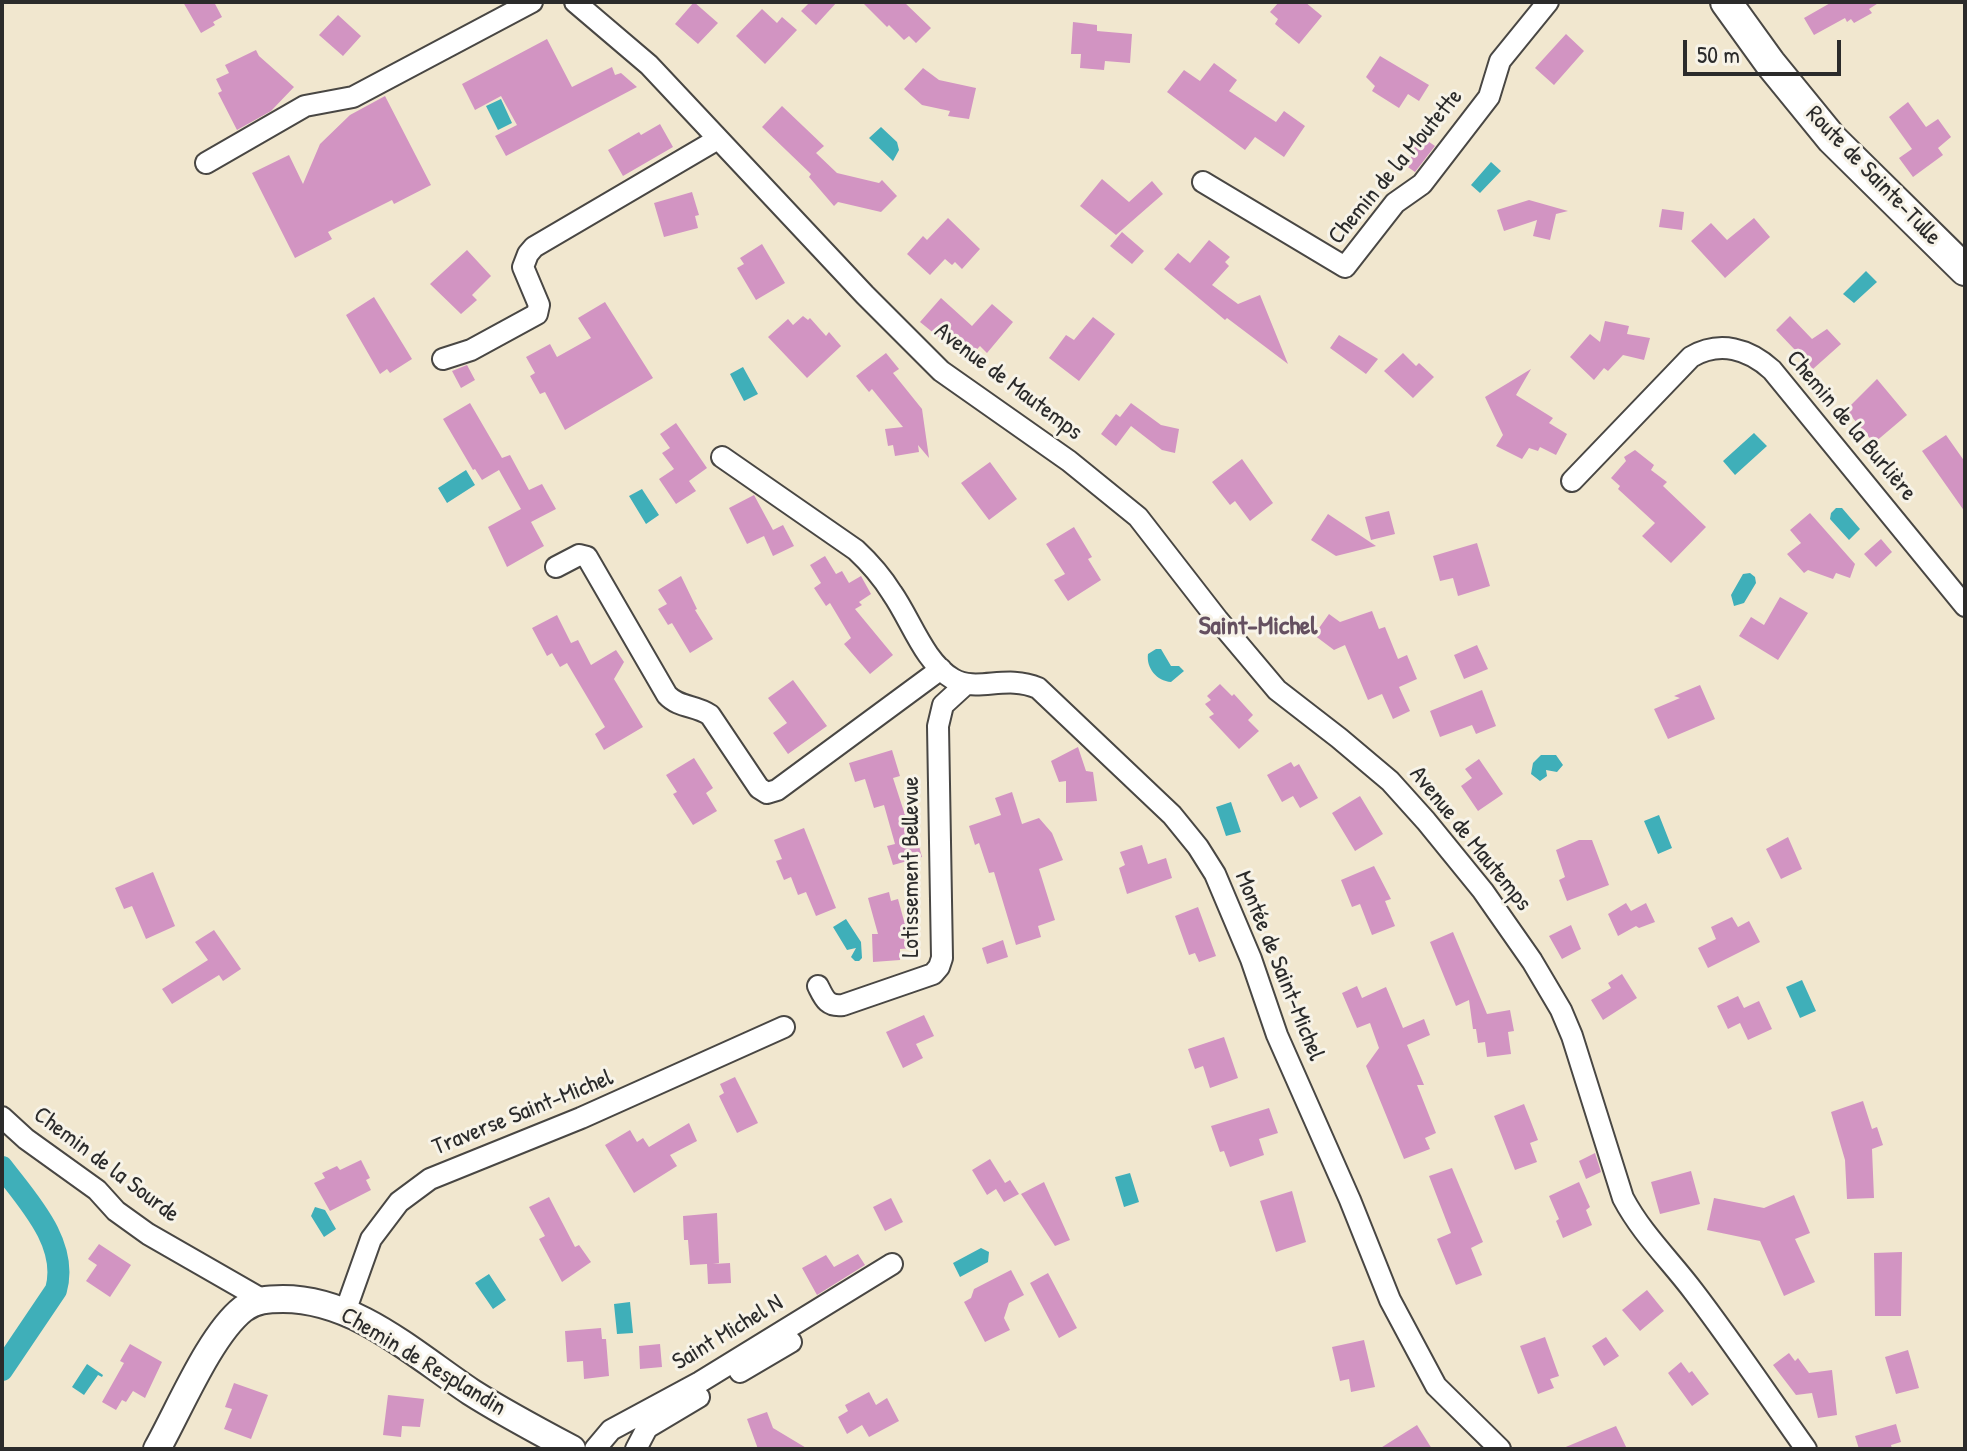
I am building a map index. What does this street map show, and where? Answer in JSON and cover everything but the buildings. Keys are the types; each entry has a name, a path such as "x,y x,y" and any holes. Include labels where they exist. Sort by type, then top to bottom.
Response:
{"main road":[{"name":"Route de Sainte-Tulle","path":"1726,2 1770,63 1832,139 1965,270"}],"street":[{"path":"206,163 305,106 353,97 367,91 532,2"},
{"name":"Avenue de Mautemps","path":"575,2 629,46 941,371 1069,461 1138,517 1277,690 1390,781 1426,821 1483,891 1532,961 1561,1010 1630,1211 1653,1244 1692,1289 1806,1449"},
{"name":"Chemin de la Moutette","path":"1203,182 1345,267 1395,203 1422,184 1480,109 1492,91 1500,61 1548,2"},
{"path":"443,359 471,350 537,314 539,305 523,267 534,247 718,139"},
{"name":"Chemin de la Burlière","path":"1572,481 1691,357 1721,347 1749,353 1772,370 1965,606"},
{"path":"722,457 856,550 893,594 941,669 966,684"},
{"path":"556,567 579,555 587,557 667,695 673,702 704,710 710,715 759,788 767,793 777,790 941,669"},
{"name":"Montée de Saint-Michel","path":"966,684 1013,680 1038,688 1172,815 1198,847 1230,905 1277,1035 1350,1200 1390,1300 1436,1386 1500,1449"},
{"name":"Lotissement Bellevue","path":"818,986 834,1007 933,974 939,967 942,958 938,726 943,705 966,684"},
{"name":"Traverse Saint-Michel","path":"345,1312 371,1239 399,1202 430,1179 581,1118 784,1027"},
{"name":"Chemin de la Sourde","path":"2,1117 26,1139 97,1190 116,1211 148,1234 263,1300"},
{"name":"Saint Michel N","path":"595,1449 611,1430 700,1382 892,1264"},
{"name":"Chemin de Resplandin","path":"263,1300 303,1299 345,1312 379,1329 475,1394 572,1449"},
{"path":"157,1449 221,1331 241,1310 263,1300"},
{"path":"636,1449 647,1428 791,1342"}],"water":[{"path":"501,99 512,123 498,130 486,106"},
{"path":"881,127 897,142 899,150 893,161 869,138"},
{"path":"1491,162 1501,171 1480,193 1471,185"},
{"path":"1866,271 1877,282 1854,303 1843,294"},
{"path":"743,367 758,394 744,401 730,374"},
{"path":"1754,433 1767,446 1735,475 1723,461"},
{"path":"466,470 475,485 447,503 438,488"},
{"path":"642,489 659,515 646,524 629,496"},
{"path":"1836,508 1842,508 1860,529 1849,540 1830,519"},
{"path":"1750,573 1756,583 1744,603 1734,606 1731,595 1743,574"},
{"path":"1161,649 1171,666 1179,666 1184,671 1171,682 1161,679 1151,669 1148,654"},
{"path":"1541,755 1556,755 1563,765 1557,772 1546,770 1547,776 1540,781 1531,774 1533,763"},
{"path":"1231,802 1241,832 1226,836 1216,807"},
{"path":"1659,815 1672,848 1658,854 1644,821"},
{"path":"846,919 861,942 862,958 859,961 851,957 856,948 847,950 833,927"},
{"path":"1802,980 1816,1011 1800,1018 1786,987"},
{"path":"1130,1173 1139,1202 1124,1207 1115,1177"},
{"path":"315,1207 325,1210 336,1229 324,1237 311,1216"},
{"path":"981,1248 989,1252 988,1262 960,1277 953,1263"},
{"path":"489,1274 506,1300 493,1309 475,1283"},
{"path":"630,1302 633,1333 617,1334 614,1304"},
{"path":"87,1364 103,1375 98,1375 84,1395 72,1387"}],"waterway":[{"path":"2,1167 44,1224 57,1256 58,1273 56,1290 2,1370"}],"district":[{"name":"Saint-Michel","path":"1258,627"}]}
